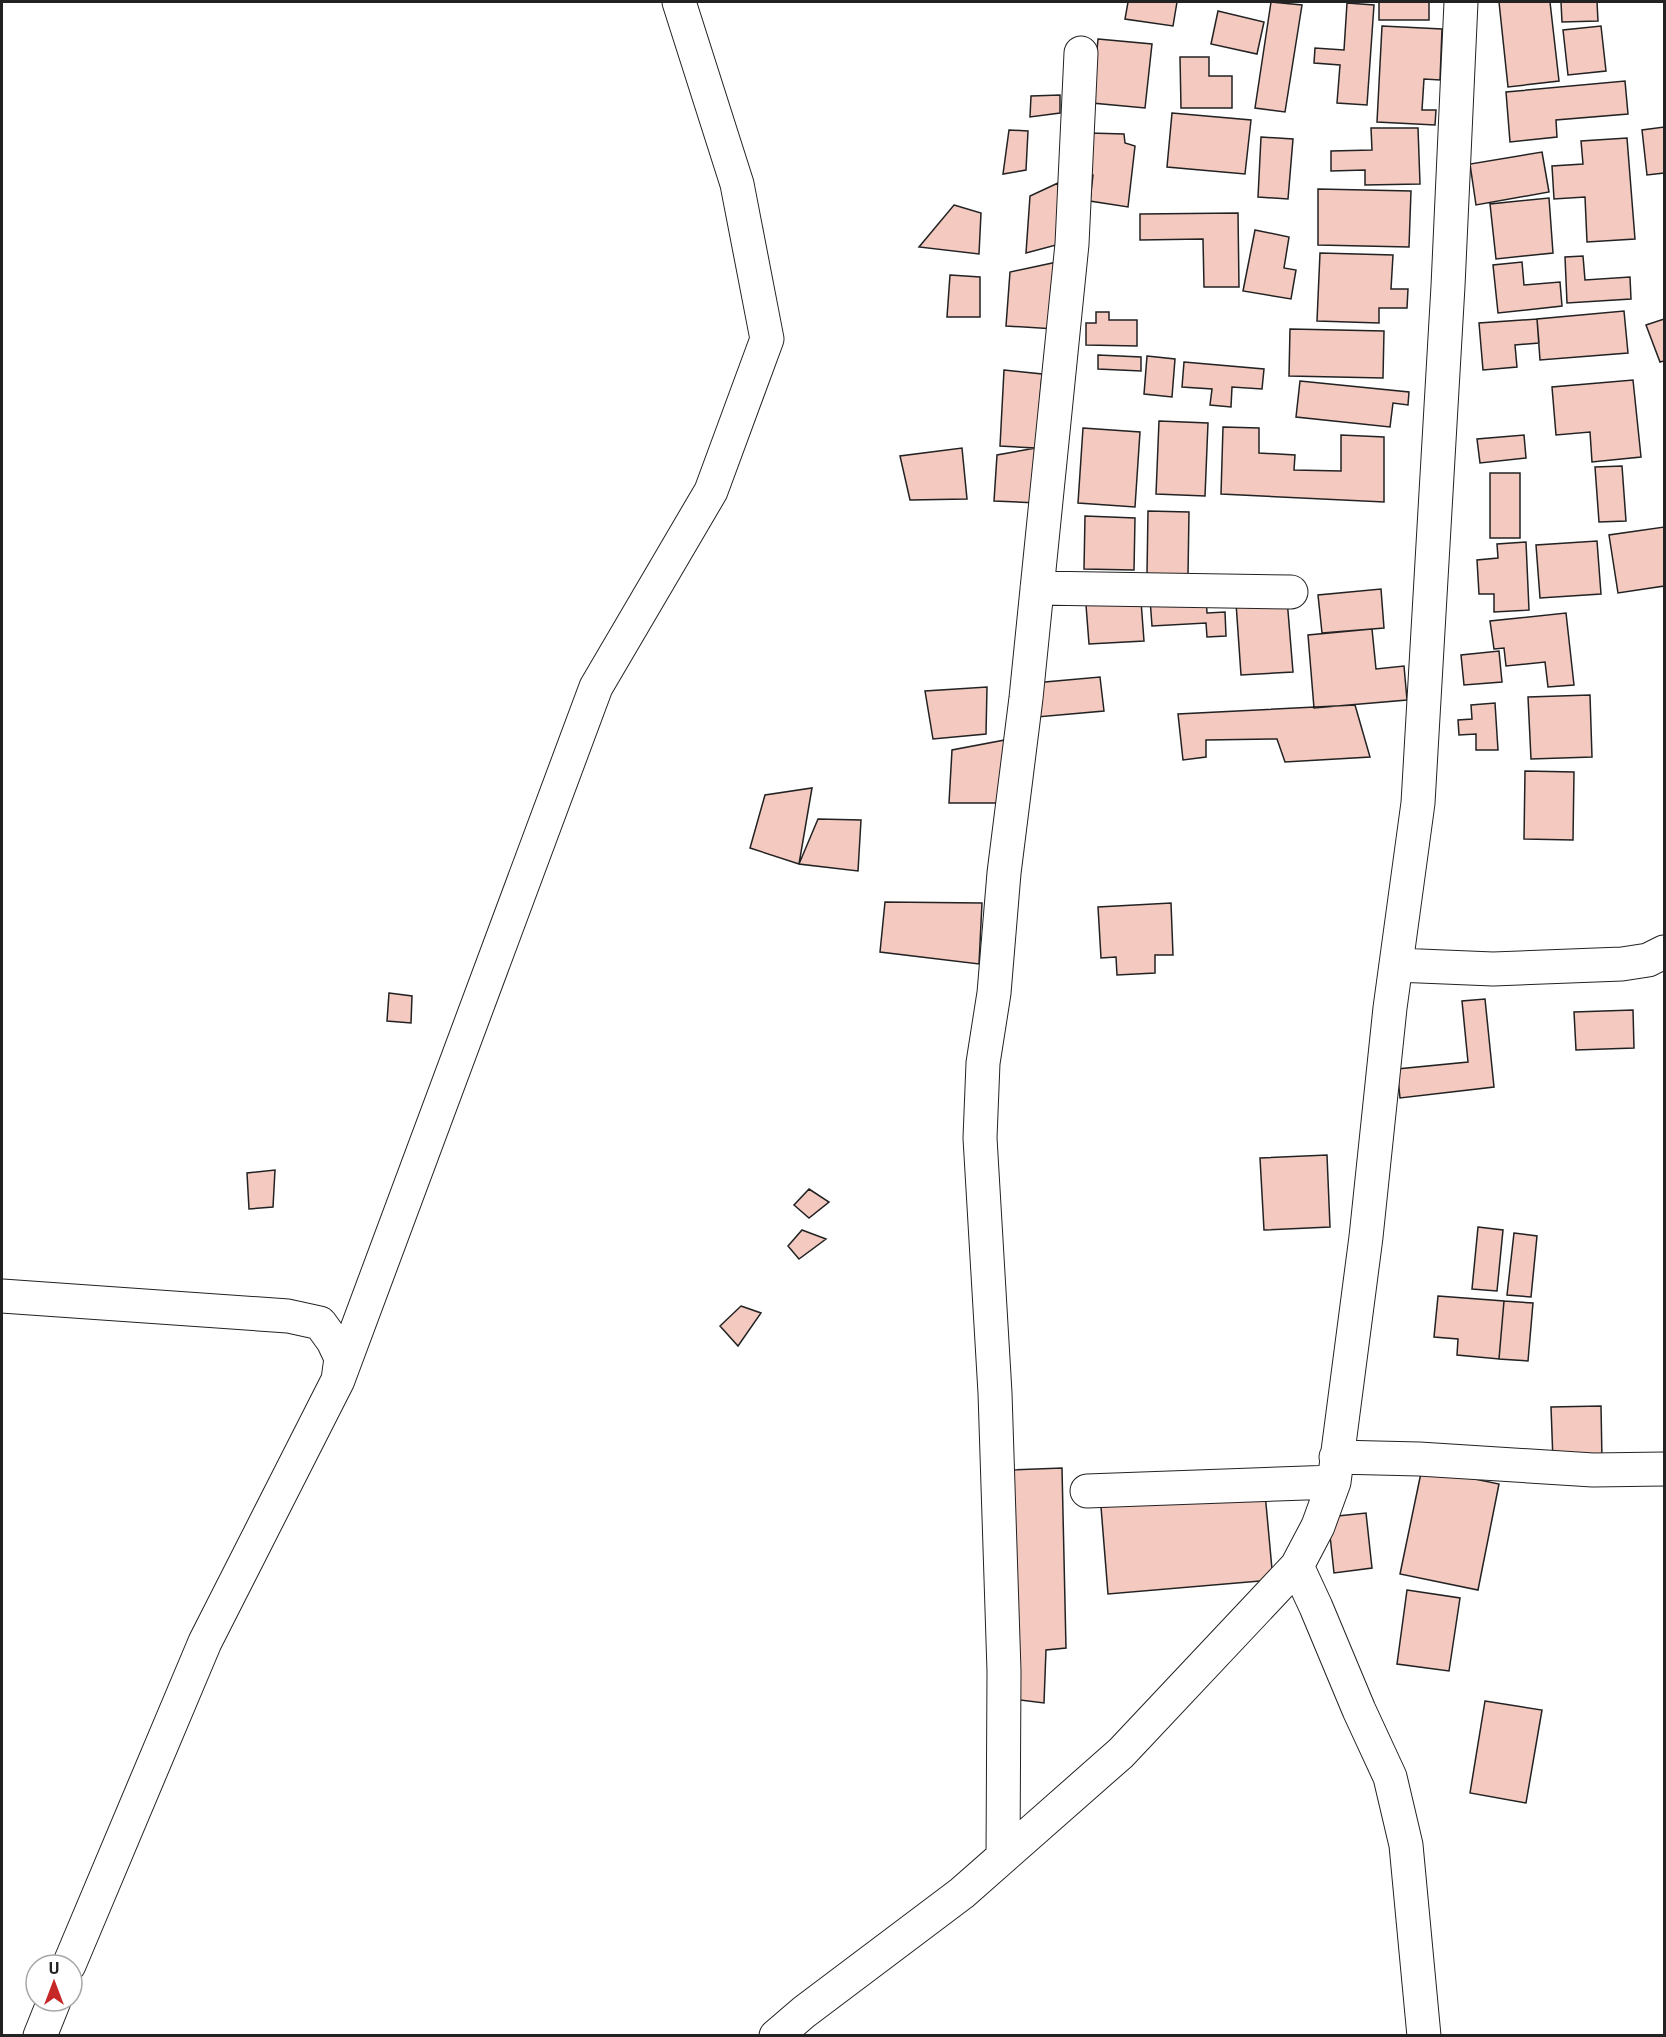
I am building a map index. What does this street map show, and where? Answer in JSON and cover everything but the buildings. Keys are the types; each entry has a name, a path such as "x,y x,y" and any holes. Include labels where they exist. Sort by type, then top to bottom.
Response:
{"street":[{"path":"74,1953 205,1642 338,1380 596,687 711,491 767,339 737,184 679,2"},
{"path":"776,2036 804,2012 963,1893 1121,1753 1297,1566 1318,1526 1335,1469 1366,1237 1396,965 1418,803 1447,298 1461,2"},
{"path":"1003,1857 1004,1660 995,1393 980,1138 983,1063 994,993 1004,873 1026,698 1072,244 1081,53"},
{"path":"1037,588 1291,592"},
{"path":"1396,965 1493,969 1622,964 1648,960 1665,952"},
{"path":"2,1296 288,1316 320,1323 333,1341 341,1358 338,1380"},
{"path":"1087,1491 1335,1469 1419,1459 1593,1470 1665,1469"},
{"path":"1297,1566 1390,1777 1406,1845 1424,2036"},
{"path":"40,2036 49,2013"}]}
